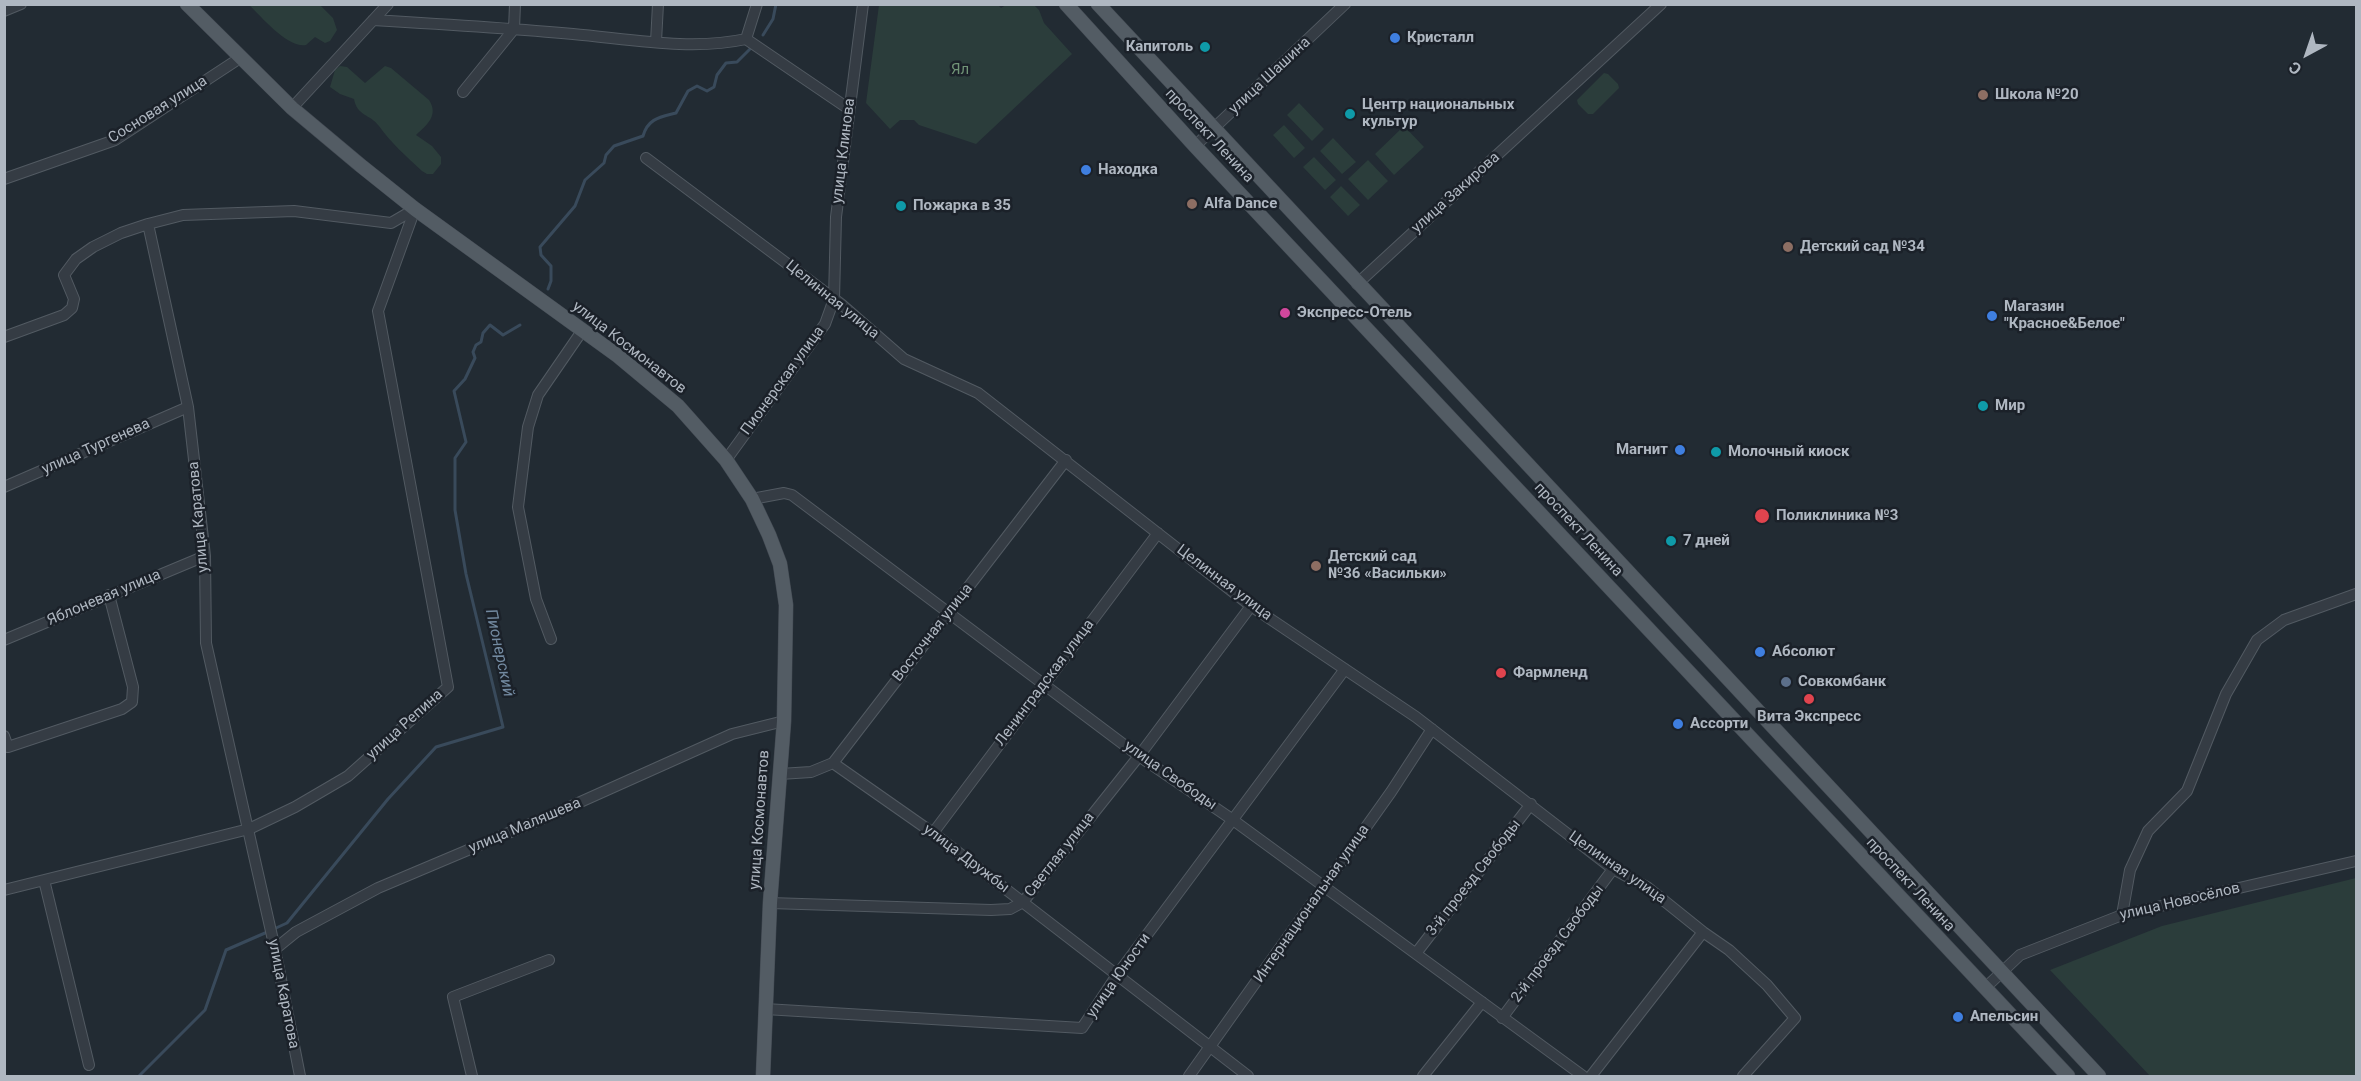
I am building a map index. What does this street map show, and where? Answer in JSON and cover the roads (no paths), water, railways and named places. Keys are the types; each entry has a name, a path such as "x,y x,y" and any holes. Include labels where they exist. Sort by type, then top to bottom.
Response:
{"main road":[{"name":"улица Космонавтов","path":"188,4 292,108 415,208 618,356 678,406 726,460 752,499 780,564 786,605 784,721 770,903 763,1077"},
{"name":"проспект Ленина","path":"1066,4 1195,146 2068,1077"},
{"name":"проспект Ленина","path":"1098,4 2098,1077"},
{"path":"1503,475 1521,458"}],"street":[{"path":"4,11 21,4"},
{"path":"292,108 388,4"},
{"path":"463,92 514,29 515,4"},
{"path":"656,42 658,4"},
{"path":"746,39 757,4"},
{"name":"улица Клинова","path":"834,299 836,217 863,4"},
{"name":"улица Шашина","path":"1195,146 1345,4"},
{"name":"улица Закирова","path":"1357,284 1661,4"},
{"path":"373,20 514,29 656,42 723,44 746,39 849,109"},
{"name":"Сосновая улица","path":"4,179 115,140 240,58"},
{"name":"Целинная улица","path":"646,158 834,299 904,359 978,393 1251,606 1432,729 1613,869 1647,887 1729,950 1767,985 1795,1018 1743,1077"},
{"path":"4,337 64,315 72,309 74,299 64,275 76,259 93,247 121,233 148,224 183,215 294,212 391,224 415,208"},
{"name":"улица Репина","path":"4,890 249,829 295,807 348,776 448,687 378,311 415,208"},
{"name":"улица Каратова","path":"148,224 188,407 205,556 207,643 216,693 275,949 300,1077"},
{"name":"Пионерская улица","path":"726,460 825,324 834,299"},
{"path":"551,639 536,599 518,507 528,427 538,394 582,331"},
{"name":"улица Тургенева","path":"4,487 188,407"},
{"name":"Восточная улица","path":"833,762 1066,460"},
{"name":"улица Свободы","path":"752,499 792,495 1139,756 1233,820 1417,952 1583,1077"},
{"name":"Ленинградская улица","path":"933,833 1158,533"},
{"name":"Яблоневая улица","path":"4,640 205,556"},
{"path":"2122,915 2130,870 2148,831 2187,791 2226,694 2257,640 2284,620 2356,594"},
{"path":"4,736 8,747 122,709 132,702 133,687 109,596"},
{"name":"Светлая улица","path":"770,903 992,910 1010,909 1023,902 1139,756 1251,606"},
{"name":"улица Юности","path":"765,1009 1082,1028 1117,975 1345,669"},
{"name":"улица Маляшева","path":"275,949 296,932 378,888 558,812 732,734 784,721"},
{"name":"Интернациональная улица","path":"1189,1077 1391,792 1432,729"},
{"path":"780,774 811,772 833,762"},
{"name":"улица Дружбы","path":"833,762 933,833 1248,1077"},
{"name":"3-й проезд Свободы","path":"1417,952 1531,804"},
{"name":"улица Новосёлов","path":"1985,988 2020,955 2122,915 2356,861"},
{"name":"2-й проезд Свободы","path":"1502,1018 1613,869"},
{"path":"44,880 89,1065"},
{"path":"1591,1077 1703,932"},
{"path":"472,1077 453,997 549,960"},
{"path":"1423,1077 1482,1002"}],"waterway":[{"name":"Пионерский","path":"763,35 773,19 776,4"},
{"name":"Пионерский","path":"548,289 551,281 551,266 541,255 540,247 575,206 585,180 604,163 606,155 614,146 643,136 648,125 656,119 676,113 688,91 697,86 707,91 714,87 717,75 726,63 737,62 750,49"},
{"name":"Пионерский","path":"276,928 287,923 388,799 436,747 503,727 466,574 455,510 455,458 466,442 454,391 465,379 475,358 473,352 476,345 481,342 483,333 490,325 503,335 520,325"},
{"path":"139,1076 205,1010 226,950 265,933"}],"place":[{"name":"Кристалл","path":"1395,38"},
{"name":"Капитоль","path":"1205,47"},
{"name":"Школа №20","path":"1983,95"},
{"name":"Центр национальных культур","path":"1350,114"},
{"name":"Находка","path":"1086,170"},
{"name":"Alfa Dance","path":"1192,204"},
{"name":"Пожарка в 35","path":"901,206"},
{"name":"Детский сад №34","path":"1788,247"},
{"name":"Экспресс-Отель","path":"1285,313"},
{"name":"Магазин \"Красное&Белое\"","path":"1992,316"},
{"name":"Мир","path":"1983,406"},
{"name":"Магнит","path":"1680,450"},
{"name":"Молочный киоск","path":"1716,452"},
{"name":"Поликлиника №3","path":"1762,516"},
{"name":"7 дней","path":"1671,541"},
{"name":"Детский сад №36 «Васильки»","path":"1316,566"},
{"name":"Абсолют","path":"1760,652"},
{"name":"Фармленд","path":"1501,673"},
{"name":"Совкомбанк","path":"1786,682"},
{"name":"Вита Экспресс","path":"1809,699"},
{"name":"Ассорти","path":"1678,724"},
{"name":"Апельсин","path":"1958,1017"}],"park label":[{"name":"Ял","path":"960,70"}]}
